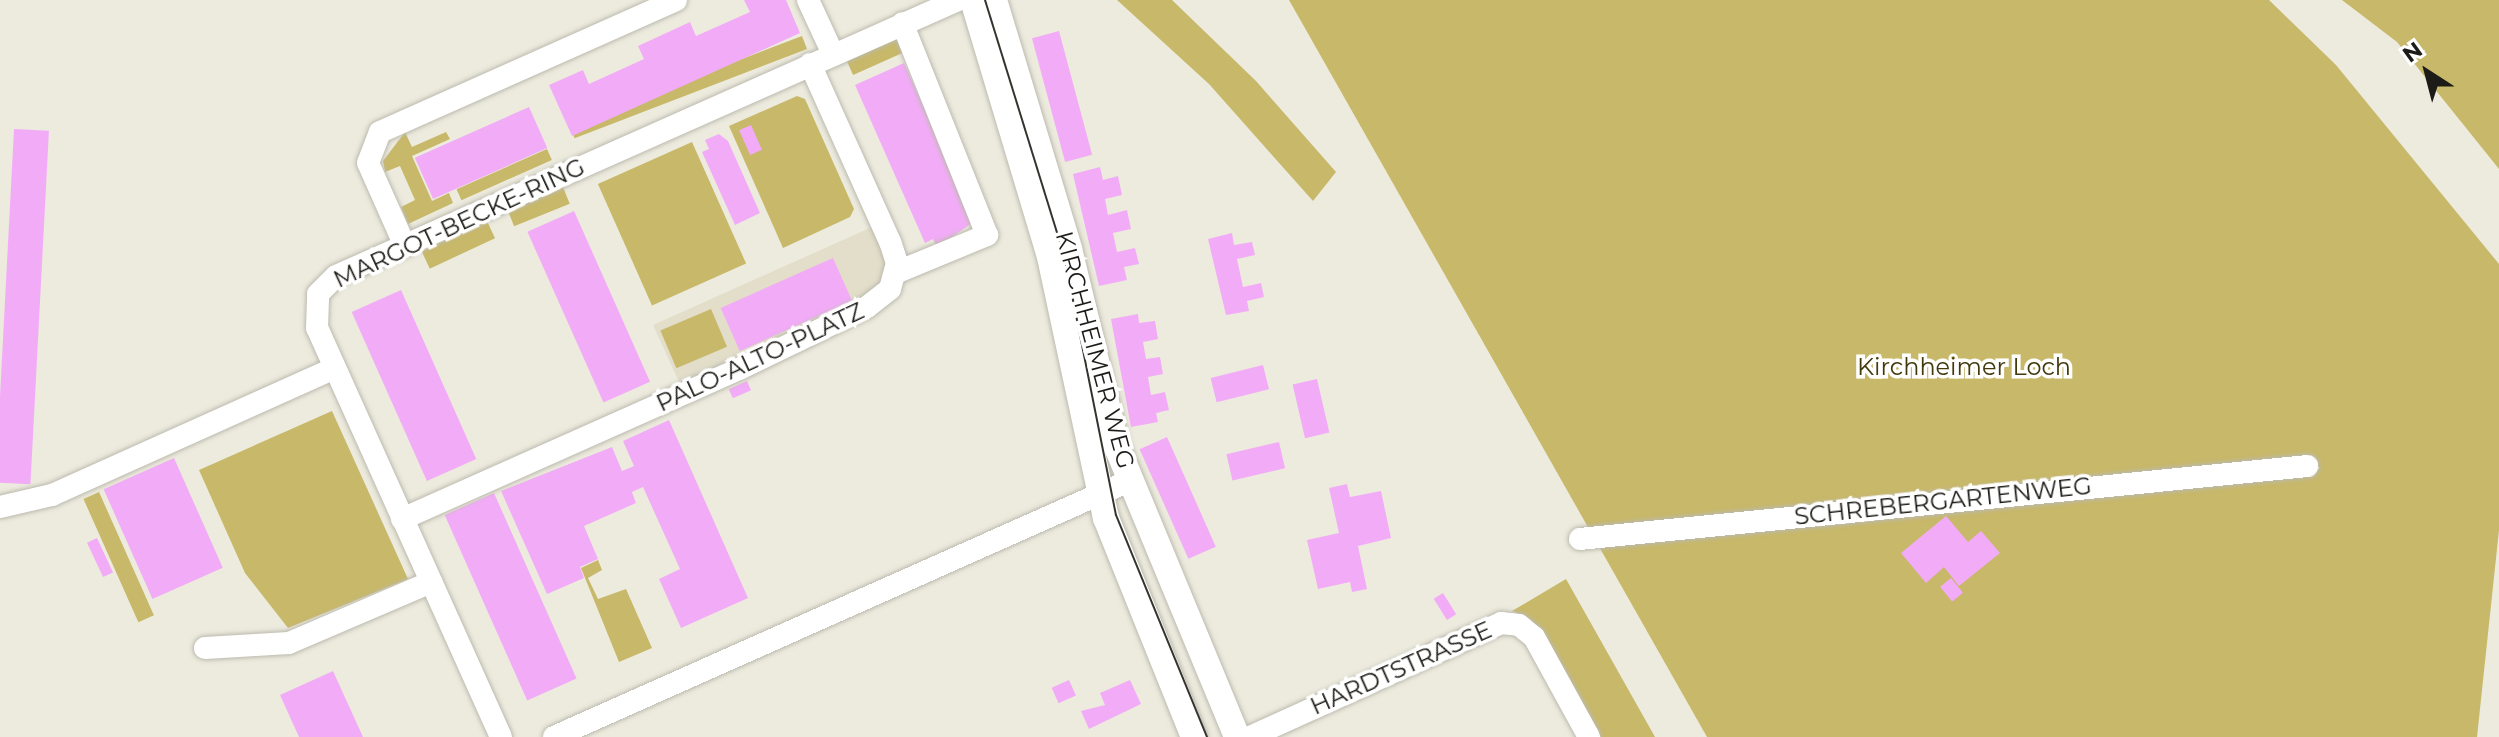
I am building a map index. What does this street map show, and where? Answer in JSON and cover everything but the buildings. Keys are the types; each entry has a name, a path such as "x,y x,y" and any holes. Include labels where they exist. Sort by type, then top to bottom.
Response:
{"street":[{"path":"405,246 368,163 380,132 676,0"},
{"path":"808,0 833,54"},
{"name":"MARGOT-BECKE-RING","path":"501,737 335,368 314,316 318,294 336,276 958,0"},
{"name":"KIRCHHEIMER WEG","path":"973,0 1050,257 1102,493 1120,557 1194,737"},
{"name":"KIRCHHEIMER WEG","path":"994,0 1069,249 1129,481 1237,737"},
{"path":"810,64 890,242 895,273 987,235 902,23"},
{"name":"PALO-ALTO-PLATZ","path":"402,519 867,307 890,289 895,273"},
{"path":"0,507 52,495 335,368"},
{"name":"SCHREBERGARTENWEG","path":"1580,539 2307,466"},
{"path":"554,737 593,729 1129,481"},
{"path":"205,648 289,643 431,582"},
{"name":"HARDTSTRASSE","path":"1250,737 1501,623 1519,625 1534,637 1589,737"}],"shaded area":[{"path":"872,227 887,260 886,288 680,384 653,325"}],"green space":[{"path":"1117,0 1172,0 1256,81 1336,172 1313,201 1209,84"},
{"name":"Kirchheimer Loch","path":"1289,0 2269,0 2336,65 2499,264 2499,530 2477,737 1707,737"},
{"path":"2342,0 2499,0 2499,169 2397,42"},
{"path":"901,35 908,51 853,75 846,59"},
{"path":"802,36 807,49 575,138 570,125"},
{"path":"797,96 805,99 854,209 850,217 783,248 729,126"},
{"path":"405,132 412,147 446,132 450,139 412,156 432,201 449,193 453,203 408,224 401,207 415,200 400,166 385,172 383,161"},
{"path":"692,142 746,264 652,305 598,184"},
{"path":"547,149 552,160 461,200 457,189"},
{"path":"563,187 570,204 514,226 507,209"},
{"path":"487,221 495,238 430,269 422,251"},
{"path":"711,309 727,347 676,368 660,330"},
{"path":"332,411 408,579 288,628 245,573 199,470"},
{"path":"99,492 154,615 138,622 83,499"},
{"path":"598,560 602,570 588,578 598,599 626,589 652,648 619,662 581,568"},
{"path":"1566,579 1655,737 1601,737 1544,636 1529,618 1512,611"}],"tram line":[{"path":"985,0 1064,255 1116,515 1207,737"}]}
